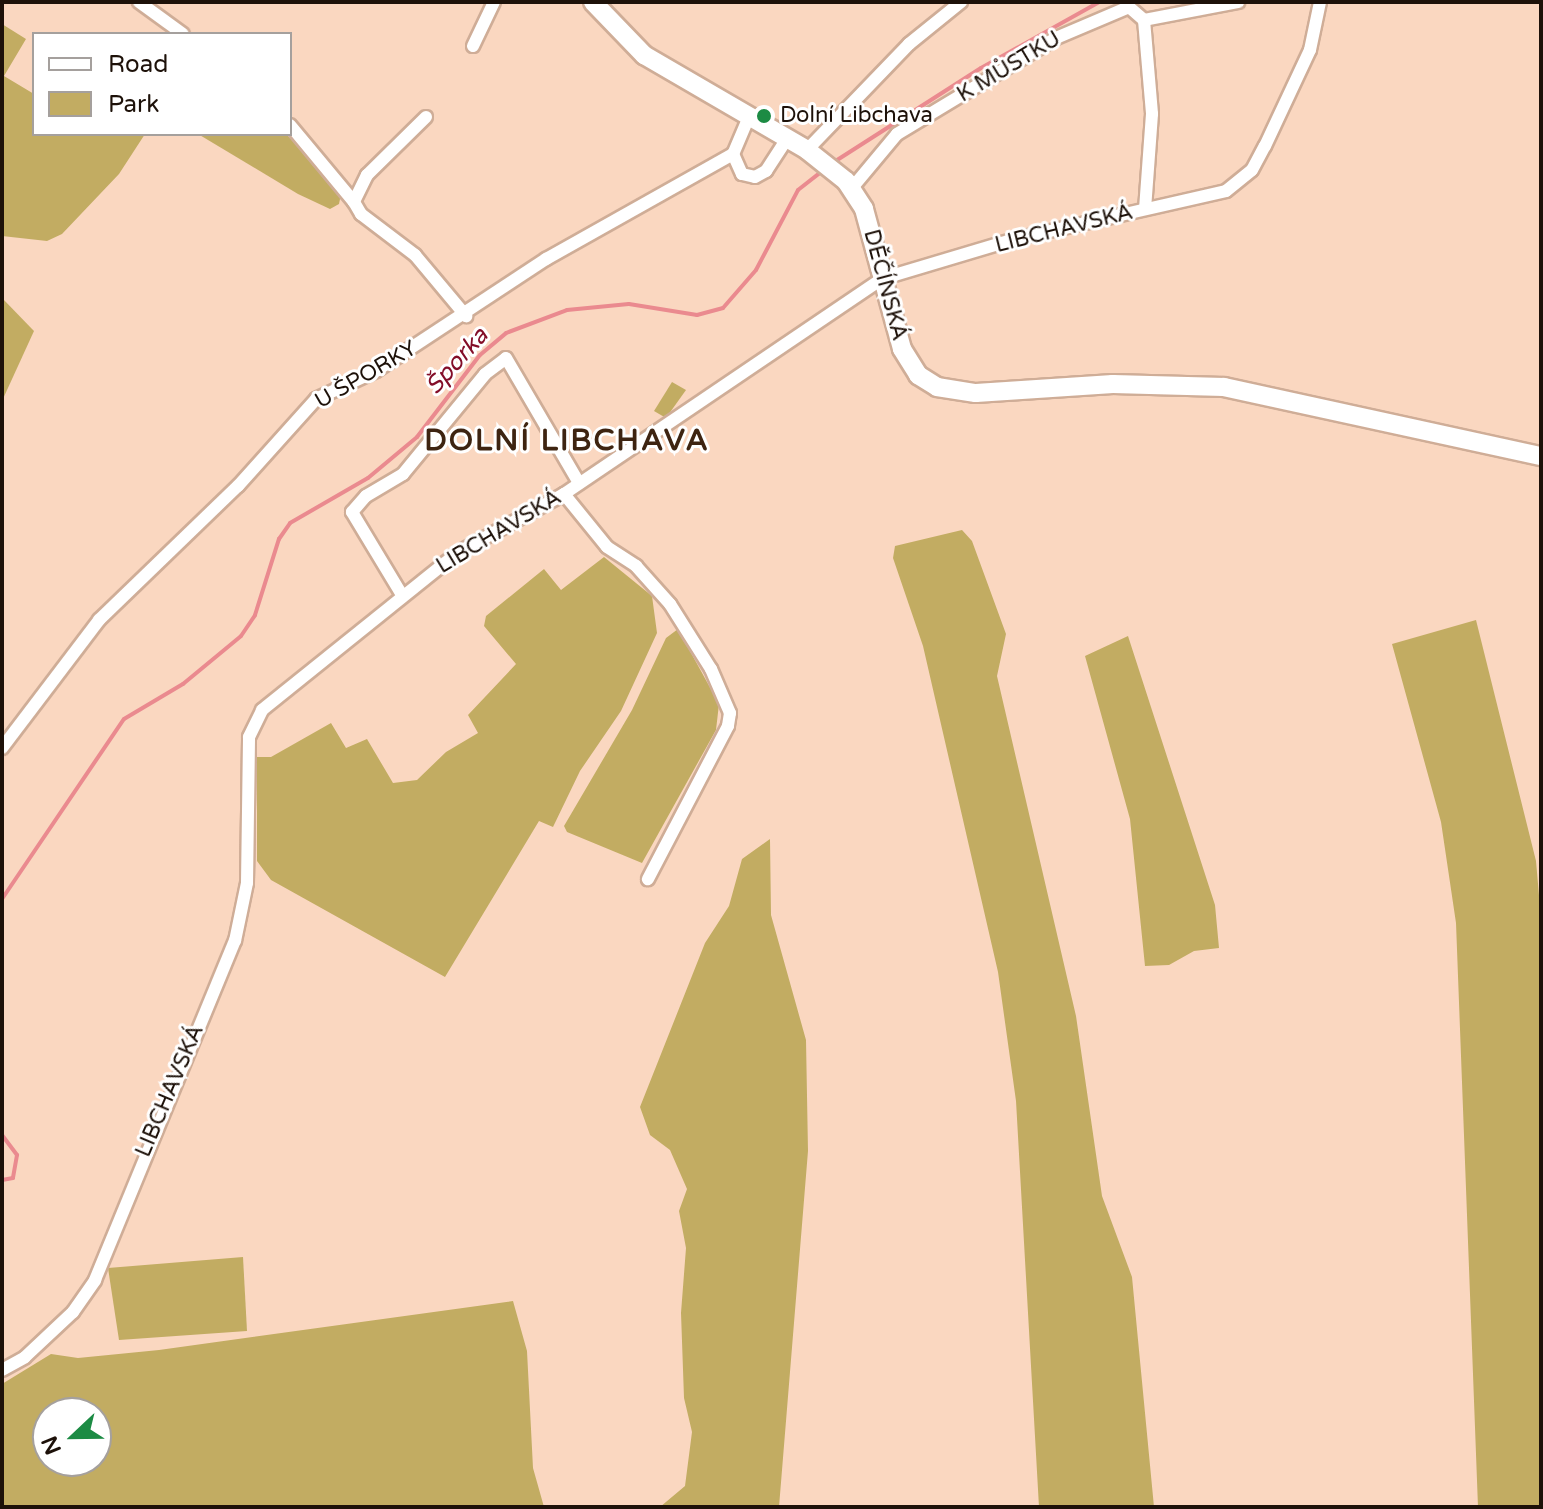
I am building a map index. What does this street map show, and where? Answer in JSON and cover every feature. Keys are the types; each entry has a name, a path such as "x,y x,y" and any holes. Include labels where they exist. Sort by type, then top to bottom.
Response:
{"main road":[{"name":"DĚČÍNSKÁ","path":"593,2 644,55 812,154 846,181 864,209 881,279 906,357 923,379 945,390 1224,387 1541,456"}],"street":[{"path":"139,2 180,32"},
{"path":"473,46 494,2"},
{"path":"938,16 941,2"},
{"path":"812,154 938,16 961,2"},
{"path":"1145,209 1152,114 1144,20 1238,2"},
{"name":"LIBCHAVSKÁ","path":"2,1370 25,1357 73,1312 95,1280 235,941 247,883 253,724 283,692 457,553 564,494 881,279 1015,239 1215,195 1252,170 1310,50 1320,2"},
{"name":"K MŮSTKU","path":"846,181 878,164 897,134 1056,38 1129,5 1144,20"},
{"path":"354,202 367,175 426,117"},
{"path":"748,119 733,154 734,166 755,177 766,171 787,139"},
{"path":"292,127 361,214 415,255 466,316"},
{"name":"U ŠPORKY","path":"2,748 99,620 238,486 316,399 376,371 466,316 546,259 733,154"},
{"path":"402,595 352,512 366,496 403,474 485,374 506,358 579,483"},
{"path":"564,494 607,547 636,566 670,604 711,669 730,713 728,726 648,879"}],"green space":[{"path":"2,24 26,39 4,76 32,93 32,136 144,136 119,174 62,234 47,241 2,236"},
{"path":"201,136 288,136 328,173 341,194 339,204 330,209 298,194"},
{"path":"2,298 34,331 2,401"},
{"path":"672,382 686,390 666,418 654,411"},
{"path":"962,530 972,541 1006,634 997,676 1076,1016 1102,1196 1132,1277 1154,1507 1039,1507 1016,1101 998,972 923,646 893,558 895,546"},
{"path":"604,557 652,596 657,633 621,711 580,771 553,827 539,821 445,977 271,880 257,861 257,757 271,757 331,723 346,748 367,739 393,783 417,780 446,752 478,733 468,715 516,664 484,626 486,616 544,569 561,590"},
{"path":"1476,620 1536,861 1541,918 1541,1507 1478,1507 1456,923 1441,822 1392,644"},
{"path":"678,629 719,704 716,730 642,863 567,832 564,826 632,710 666,638"},
{"path":"1128,636 1215,905 1219,948 1194,951 1169,965 1145,966 1130,819 1085,656"},
{"path":"770,839 771,915 806,1040 808,1151 779,1507 660,1507 685,1486 692,1432 684,1398 681,1313 686,1248 679,1211 687,1189 670,1150 650,1135 640,1107 705,943 729,906 742,859"},
{"path":"243,1257 247,1331 119,1340 108,1268"},
{"path":"513,1301 527,1351 533,1468 544,1507 2,1507 2,1384 51,1354 78,1358 159,1350"}],"waterway":[{"name":"Šporka","path":"834,162 981,68 1099,2"},
{"name":"Šporka","path":"2,899 124,719 183,684 241,636 255,615 279,539 290,523 368,478 417,437 480,355 506,333 567,310 629,304 697,315 723,308 756,270 798,190 824,170"},
{"path":"2,1135 17,1155 13,1178 2,1180"}],"place":[{"name":"Dolní Libchava","path":"764,116"}],"district":[{"name":"DOLNÍ LIBCHAVA","path":"567,441"}]}
